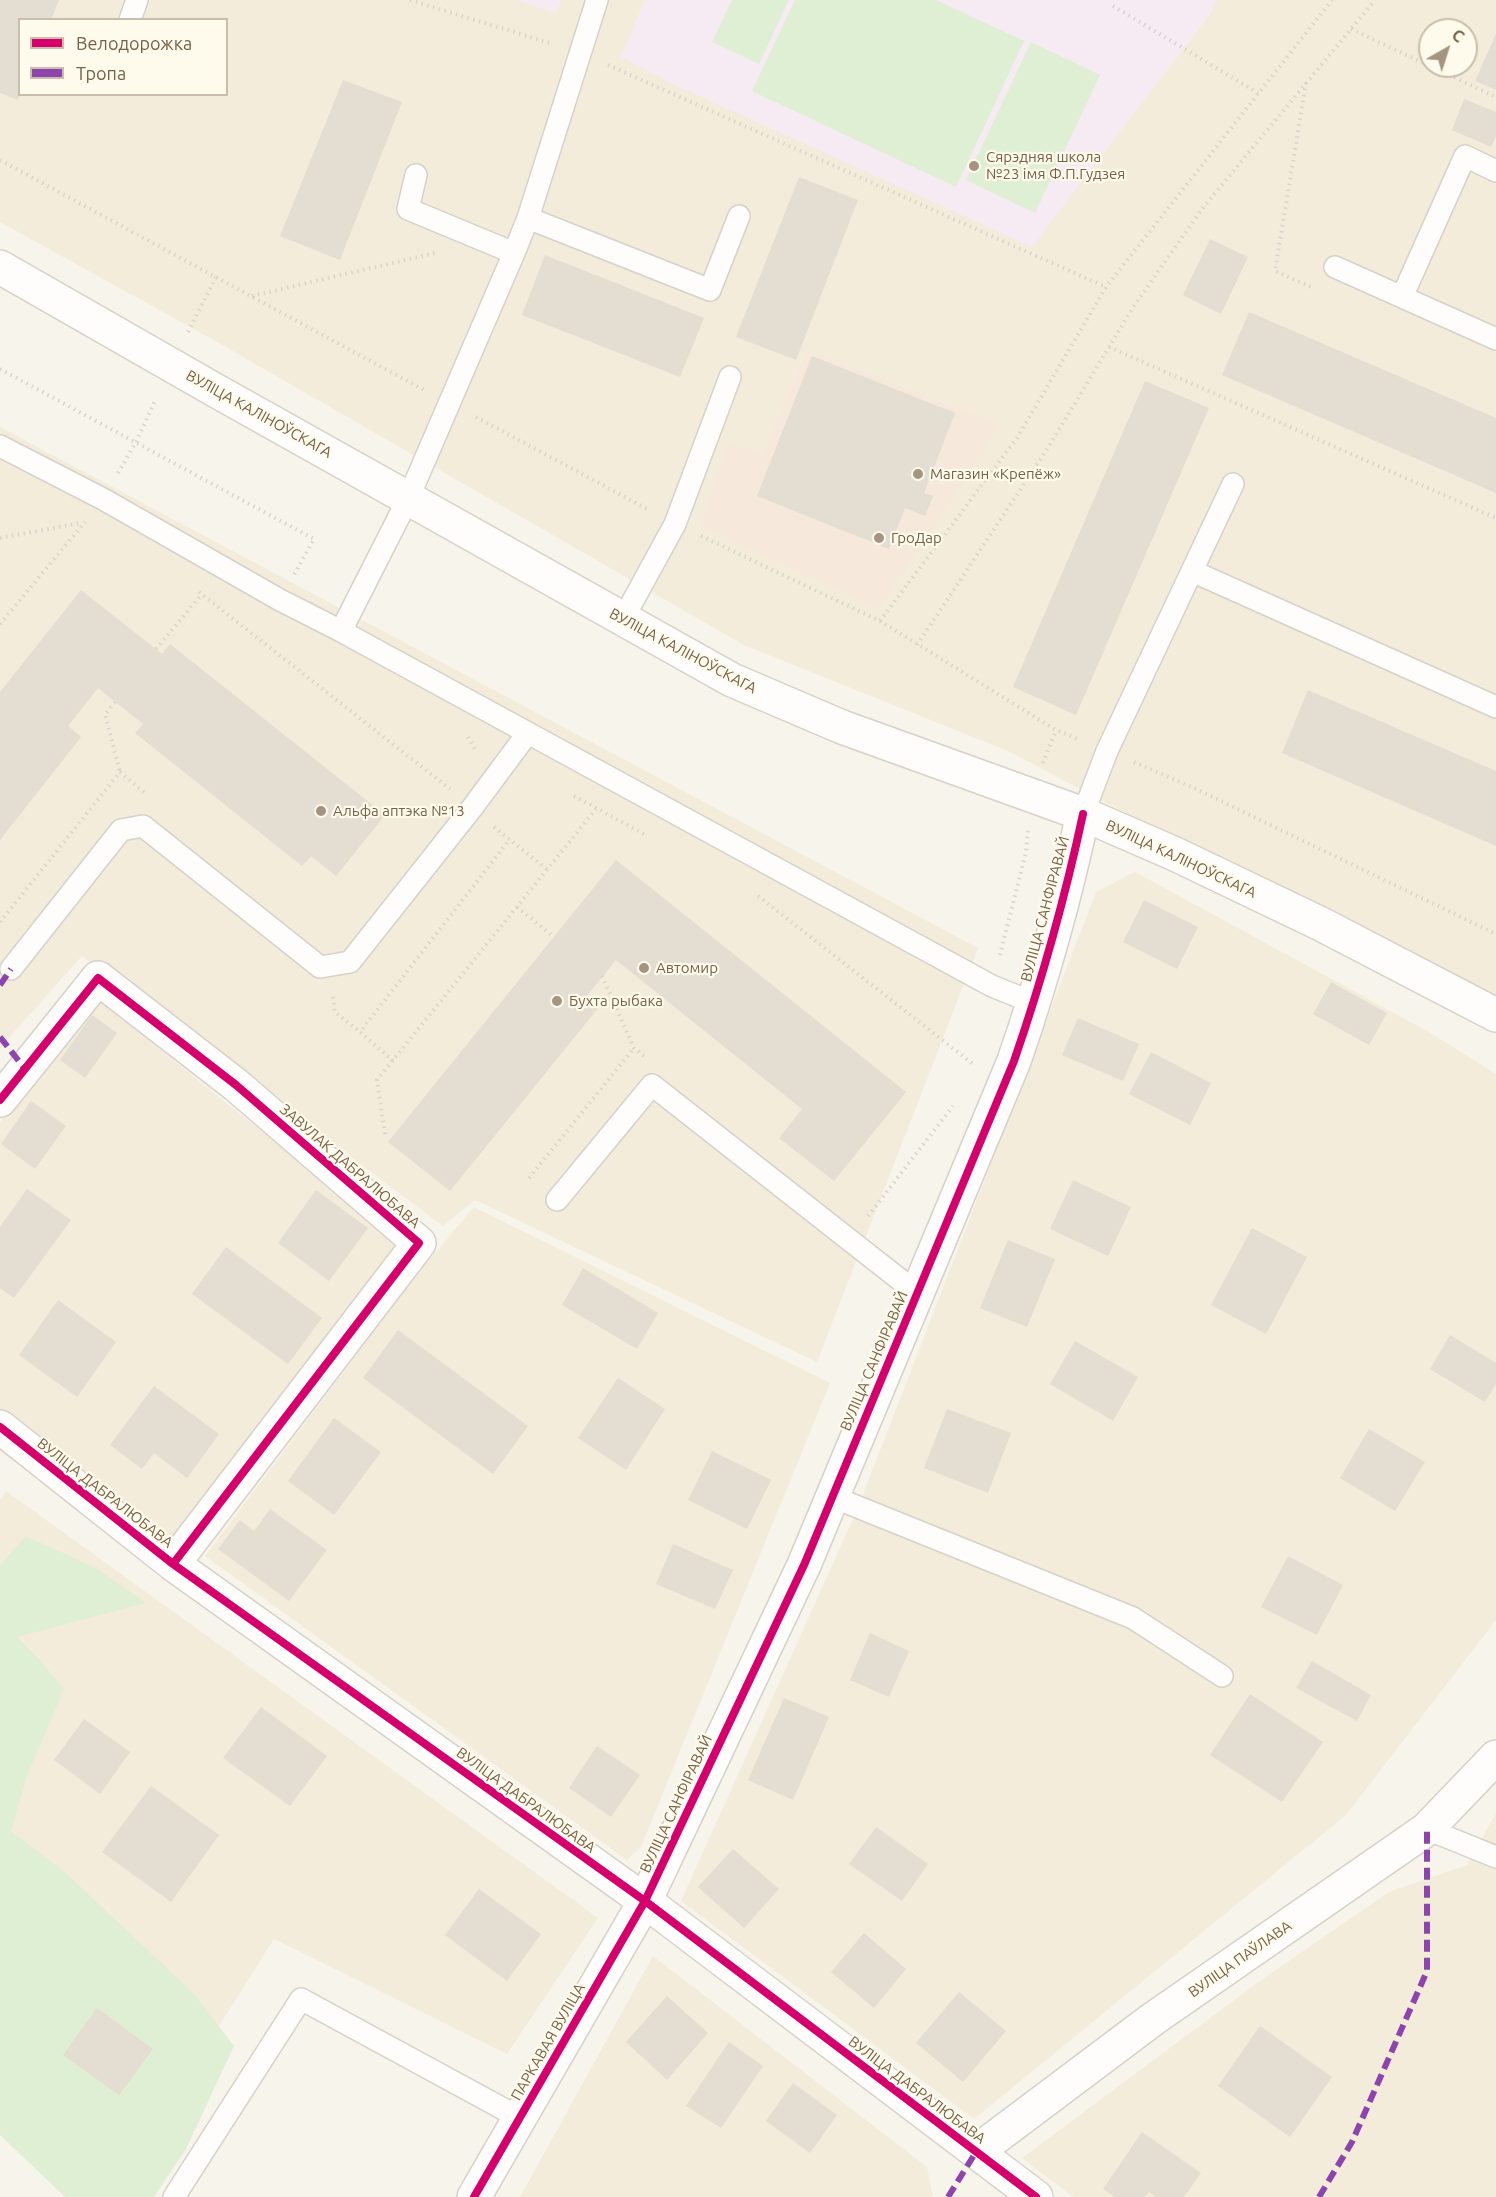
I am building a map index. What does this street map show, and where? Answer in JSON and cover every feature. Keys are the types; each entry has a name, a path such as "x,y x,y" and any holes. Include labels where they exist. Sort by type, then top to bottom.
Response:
{"street":[{"name":"ВУЛІЦА КАЛІНОЎСКАГА","path":"0,267 732,680 842,727 1083,814 1175,854 1311,919 1496,1015"},
{"name":"ВУЛІЦА САНФІРАВАЙ","path":"645,1901 804,1565 1014,1061 1034,1004 1083,814"},
{"name":"ЗАВУЛАК ДАБРАЛЮБАВА","path":"0,1100 98,978 236,1085 419,1243 173,1564"},
{"name":"ВУЛІЦА ДАБРАЛЮБАВА","path":"0,1427 173,1564 645,1901 1036,2197"},
{"name":"ВУЛІЦА ПАЎЛАВА","path":"976,2152 1153,2019 1427,1829 1496,1757"},
{"name":"ПАРКАВАЯ ВУЛІЦА","path":"474,2197 645,1901"}],"lane":[{"path":"131,18 137,0"},
{"path":"341,631 408,499 514,254 528,218 597,0"},
{"path":"1402,297 1465,156 1496,171"},
{"path":"416,175 408,209 514,254"},
{"path":"528,218 710,290 740,216"},
{"path":"1335,267 1496,339"},
{"path":"624,619 675,524 730,377"},
{"path":"0,446 103,499 280,600 341,631 992,986 1034,1004"},
{"path":"1083,814 1107,751 1233,484"},
{"path":"1192,571 1496,707"},
{"path":"11,969 121,830 143,826 320,967 350,962 472,808 527,734"},
{"path":"556,1200 652,1085 917,1293"},
{"path":"833,1497 1133,1618 1222,1676"},
{"path":"1427,1829 1496,1857"},
{"path":"174,2197 301,1999 520,2118"}],"path":[{"path":"410,0 580,53 1106,287"},
{"path":"1332,0 1106,287 1017,438 880,621 1056,730 1194,788 1496,934"},
{"path":"917,645 1046,451 1134,306 1202,209 1375,0"},
{"path":"1113,6 1258,93"},
{"path":"1351,29 1496,97"},
{"path":"251,296 485,242"},
{"path":"188,332 216,277"},
{"path":"1109,347 1496,518"},
{"path":"0,624 103,499 136,442 156,399"},
{"path":"0,538 85,522"},
{"path":"194,588 452,790 548,870"},
{"path":"156,649 202,594"},
{"path":"115,702 105,714 120,772"},
{"path":"992,986 1026,852 1031,796 1056,730"},
{"path":"385,1134 377,1080 596,809"},
{"path":"393,1061 360,1032 510,839"},
{"path":"755,894 973,1064"},
{"path":"517,907 554,937"},
{"path":"602,976 634,1048 653,1063"},
{"path":"529,1178 634,1048"},
{"path":"969,1074 976,1054"},
{"path":"867,1217 954,1105"}],"shaded area":[{"path":"0,0 518,0 556,13 561,0 645,0 622,57 678,86 1032,246 1209,15 1216,0 1496,0 1496,1008 1010,752 744,645 210,338 0,222","holes":["797,370 878,609 762,454"]},
{"path":"518,0 561,0 556,13"},
{"name":"Сярэдняя школа №23 імя Ф.П.Гудзея","path":"645,0 1216,0 1209,14 1032,247 678,86 621,57"},
{"path":"809,351 1000,425 879,609 700,526 728,443 762,454 797,370"},
{"path":"0,427 978,948 817,1362 475,1200 443,1226 82,956 0,1048"},
{"path":"1135,872 1429,1032 1496,1074 1496,1620 1346,1815 974,2119 681,1901 857,1510 1096,892"},
{"path":"98,1000 400,1242 169,1543 0,1410 0,1122"},
{"path":"474,1207 830,1383 641,1847 627,1860 205,1556 415,1277"},
{"path":"6,1491 598,1918 507,2054 274,1939 112,2195 0,2005 0,1500"},
{"path":"1496,1813 1496,2197 1073,2197 1022,2158 1264,1978 1389,1892 1467,1865"},
{"path":"653,1956 927,2167 933,2197 520,2197"}],"green space":[{"path":"732,0 789,0 759,64 712,42"},
{"path":"795,0 936,0 1024,41 956,187 752,91"},
{"path":"1031,42 1100,75 1035,213 966,180"},
{"path":"26,1536 98,1569 146,1603 17,1637 64,1689 27,1776 11,1831 66,1873 194,1994 234,2046 186,2149 154,2197 65,2197 0,2135 0,1565"}],"building":[{"path":"0,0 59,0 52,18 18,18 19,96 17,100 0,93"},
{"path":"1496,34 1496,90 1475,81"},
{"path":"343,80 402,102 340,260 280,236"},
{"path":"1464,99 1496,112 1496,136 1491,147 1452,130"},
{"path":"799,177 858,200 796,360 736,337"},
{"path":"1210,239 1248,257 1221,314 1183,295"},
{"path":"545,255 704,318 680,377 522,315"},
{"path":"1249,312 1496,418 1496,493 1222,375"},
{"path":"812,356 955,413 924,493 933,496 925,516 905,508 889,549 757,496"},
{"path":"1145,381 1209,408 1076,715 1013,687"},
{"path":"81,590 162,654 170,644 385,815 336,876 311,856 302,866 135,733 143,724 98,688 68,726 81,737 0,840 0,692"},
{"path":"1308,690 1496,771 1496,846 1282,753"},
{"path":"616,860 906,1092 834,1181 779,1138 802,1109 616,960 586,997 599,1007 450,1191 388,1142"},
{"path":"1144,900 1198,927 1177,969 1123,942"},
{"path":"1331,982 1387,1013 1369,1045 1313,1014"},
{"path":"92,1015 117,1033 85,1078 60,1060"},
{"path":"1078,1018 1139,1044 1123,1081 1062,1055"},
{"path":"1151,1052 1211,1083 1190,1125 1129,1094"},
{"path":"31,1101 66,1126 35,1169 1,1144"},
{"path":"1073,1180 1131,1207 1108,1256 1050,1229"},
{"path":"27,1189 71,1220 14,1298 0,1288 0,1227"},
{"path":"316,1190 368,1228 329,1281 278,1243"},
{"path":"1252,1228 1307,1257 1266,1334 1211,1305"},
{"path":"1008,1240 1055,1259 1027,1327 980,1308"},
{"path":"226,1247 322,1318 288,1364 192,1294"},
{"path":"583,1268 658,1313 637,1349 562,1305"},
{"path":"58,1300 116,1342 77,1397 19,1355"},
{"path":"398,1330 528,1426 493,1474 363,1378"},
{"path":"1450,1335 1496,1363 1496,1384 1485,1402 1430,1369"},
{"path":"1075,1341 1138,1377 1113,1421 1050,1384"},
{"path":"618,1378 665,1409 626,1470 578,1438"},
{"path":"154,1386 219,1434 187,1478 154,1453 142,1469 110,1445"},
{"path":"947,1409 1011,1433 988,1493 924,1468"},
{"path":"334,1418 381,1452 334,1515 288,1481"},
{"path":"1369,1429 1425,1462 1395,1511 1340,1478"},
{"path":"712,1451 771,1480 747,1529 688,1500"},
{"path":"270,1509 327,1550 289,1601 218,1549 240,1520 254,1531"},
{"path":"673,1544 733,1570 715,1609 656,1584"},
{"path":"1288,1556 1343,1585 1317,1635 1261,1607"},
{"path":"870,1633 909,1651 889,1697 850,1680"},
{"path":"1312,1661 1371,1695 1357,1721 1296,1688"},
{"path":"1250,1694 1323,1742 1282,1802 1210,1755"},
{"path":"784,1698 829,1717 793,1800 748,1780"},
{"path":"261,1707 327,1756 290,1806 223,1758"},
{"path":"84,1719 130,1752 100,1794 54,1760"},
{"path":"597,1746 640,1775 611,1817 569,1788"},
{"path":"151,1786 219,1835 171,1902 102,1852"},
{"path":"876,1827 928,1864 902,1901 849,1864"},
{"path":"733,1849 779,1889 744,1928 698,1887"},
{"path":"479,1889 541,1934 507,1981 445,1935"},
{"path":"864,1933 906,1969 874,2008 831,1972"},
{"path":"959,1992 1006,2031 963,2082 916,2043"},
{"path":"667,1996 708,2033 667,2080 626,2042"},
{"path":"97,2008 153,2049 119,2095 63,2055"},
{"path":"1260,2026 1332,2077 1290,2137 1218,2086"},
{"path":"729,2042 763,2066 721,2128 686,2106"},
{"path":"793,2083 837,2115 810,2153 766,2121"},
{"path":"1142,2132 1201,2173 1184,2197 1156,2197 1149,2192 1145,2197 1115,2197 1103,2189"}],"marked path":[{"path":"0,985 11,969"},
{"path":"0,1037 25,1069"},
{"path":"1319,2197 1352,2142 1427,1971 1427,1829"},
{"path":"948,2197 976,2152"}],"cycle path":[{"path":"474,2197 645,1901 804,1565 1014,1061 1052,939 1083,814"},
{"path":"0,1100 98,978 236,1085 419,1243 173,1564"},
{"path":"0,1427 173,1564 645,1901 1036,2197"}],"place":[{"name":"Сярэдняя школа №23 імя Ф.П.Гудзея","path":"974,166"},
{"name":"Магазин «Крепёж»","path":"918,474"},
{"name":"ГроДар","path":"879,538"},
{"name":"Альфа аптэка №13","path":"321,811"},
{"name":"Автомир","path":"644,968"},
{"name":"Бухта рыбака","path":"557,1001"}]}
